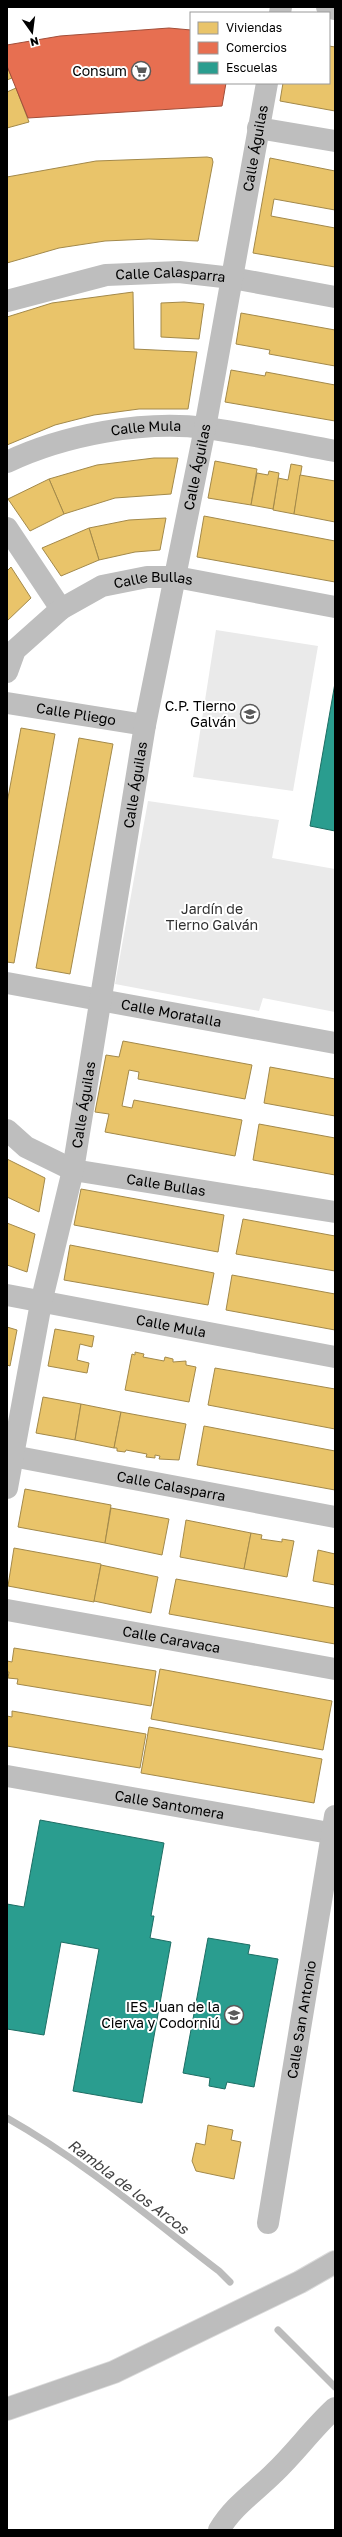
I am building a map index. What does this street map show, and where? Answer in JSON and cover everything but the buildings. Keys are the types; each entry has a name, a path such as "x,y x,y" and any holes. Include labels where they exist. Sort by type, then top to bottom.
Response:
{"main road":[{"path":"7,2409 114,2372 300,2282 335,2262"}],"street":[{"path":"327,7 335,9"},
{"name":"Calle Águilas","path":"7,1488 9,1456 41,1303 73,1170 99,1000 145,725 205,428 266,84"},
{"path":"258,128 335,141"},
{"name":"Calle Calasparra","path":"7,301 106,275 179,272 232,278 335,297"},
{"name":"Calle Mula","path":"7,462 74,438 148,427 205,428 335,451"},
{"path":"7,528 61,609"},
{"name":"Calle Bullas","path":"7,672 15,650 61,609 102,586 147,577 176,577 335,607"},
{"name":"Calle Pliego","path":"7,703 145,725"},
{"name":"Calle Moratalla","path":"7,983 335,1043"},
{"name":"Calle Bullas","path":"7,1130 26,1147 73,1170 335,1212"},
{"name":"Calle Mula","path":"7,1295 41,1303 335,1357"},
{"name":"Calle Calasparra","path":"9,1456 335,1517"},
{"name":"Calle Caravaca","path":"7,1610 335,1669"},
{"name":"Calle Santomera","path":"7,1776 67,1788 334,1828"},
{"name":"Calle San Antonio","path":"268,2223 334,1828"},
{"path":"219,2530 229,2513 274,2473 299,2447 317,2424 335,2408"}],"green space":[{"path":"216,630 318,646 293,791 193,777"},
{"name":"Jardín de Tierno Galván","path":"148,801 279,820 272,858 335,869 335,1012 263,998 259,1011 115,984"}],"waterway":[{"name":"Rambla de los Arcos","path":"7,2118 89,2171 219,2271 230,2282"},
{"name":"Rambla de los Arcos","path":"278,2330 335,2387"}],"place":[{"name":"Consum","path":"141,71"},
{"name":"C.P. Tierno Galván","path":"250,714"},
{"name":"IES Juan de la Cierva y Codorniú","path":"234,2015"}]}
